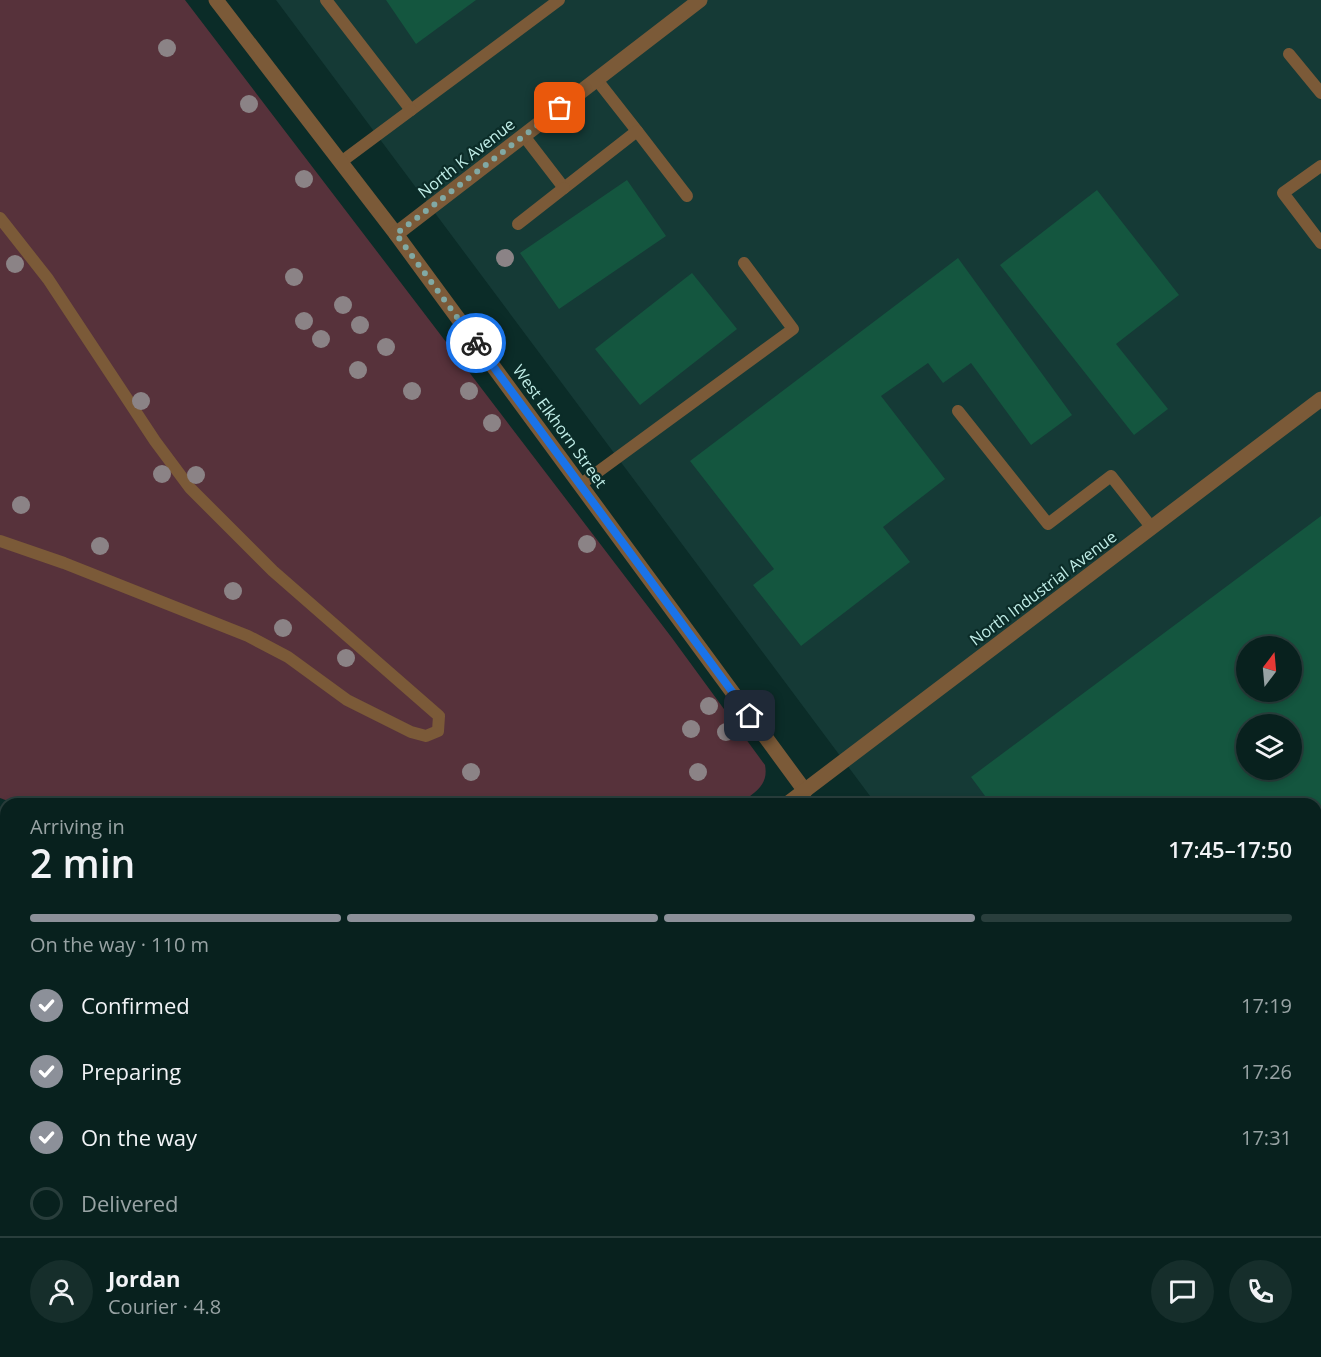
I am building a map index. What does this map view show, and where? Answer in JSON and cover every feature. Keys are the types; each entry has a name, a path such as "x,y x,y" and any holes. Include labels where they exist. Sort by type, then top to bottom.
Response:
{"street":[{"name":"West Elkhorn Street","path":"216,0 396,234 805,791"},
{"name":"North K Avenue","path":"396,234 700,0"},
{"name":"North Industrial Avenue","path":"795,798 1321,399"}],"lane":[{"path":"326,0 411,110"},
{"path":"341,162 559,0"},
{"path":"1289,54 1321,93"},
{"path":"597,80 687,196"},
{"path":"518,224 637,131"},
{"path":"524,136 564,188"},
{"path":"1321,166 1283,193 1321,243"},
{"path":"0,218 48,279 155,441 190,488 273,571 439,716 438,731 426,736 411,732 346,700 288,657 248,636 64,563 0,541"},
{"path":"580,485 793,329 744,263"},
{"path":"958,411 1048,524 1111,476 1152,528"}],"shaded area":[{"path":"0,0 185,0 672,638 765,765 765,778 759,788 747,798 0,798"},
{"path":"276,0 1321,0 1321,798 872,798"}],"building":[{"path":"386,0 476,0 416,44"},
{"path":"627,180 666,236 559,309 520,253"},
{"path":"1097,190 1179,295 1116,344 1168,409 1134,435 1000,265"},
{"path":"958,258 1072,415 1031,445 971,363 943,383 928,363 881,396 945,479 883,527 910,562 801,646 753,585 774,569 690,461"},
{"path":"692,273 737,329 640,405 595,349"},
{"path":"1321,516 1321,798 987,798 971,777"}],"way so far":[{"path":"476,343 396,234 560,108"}],"route":[{"path":"476,343 750,716"}]}
